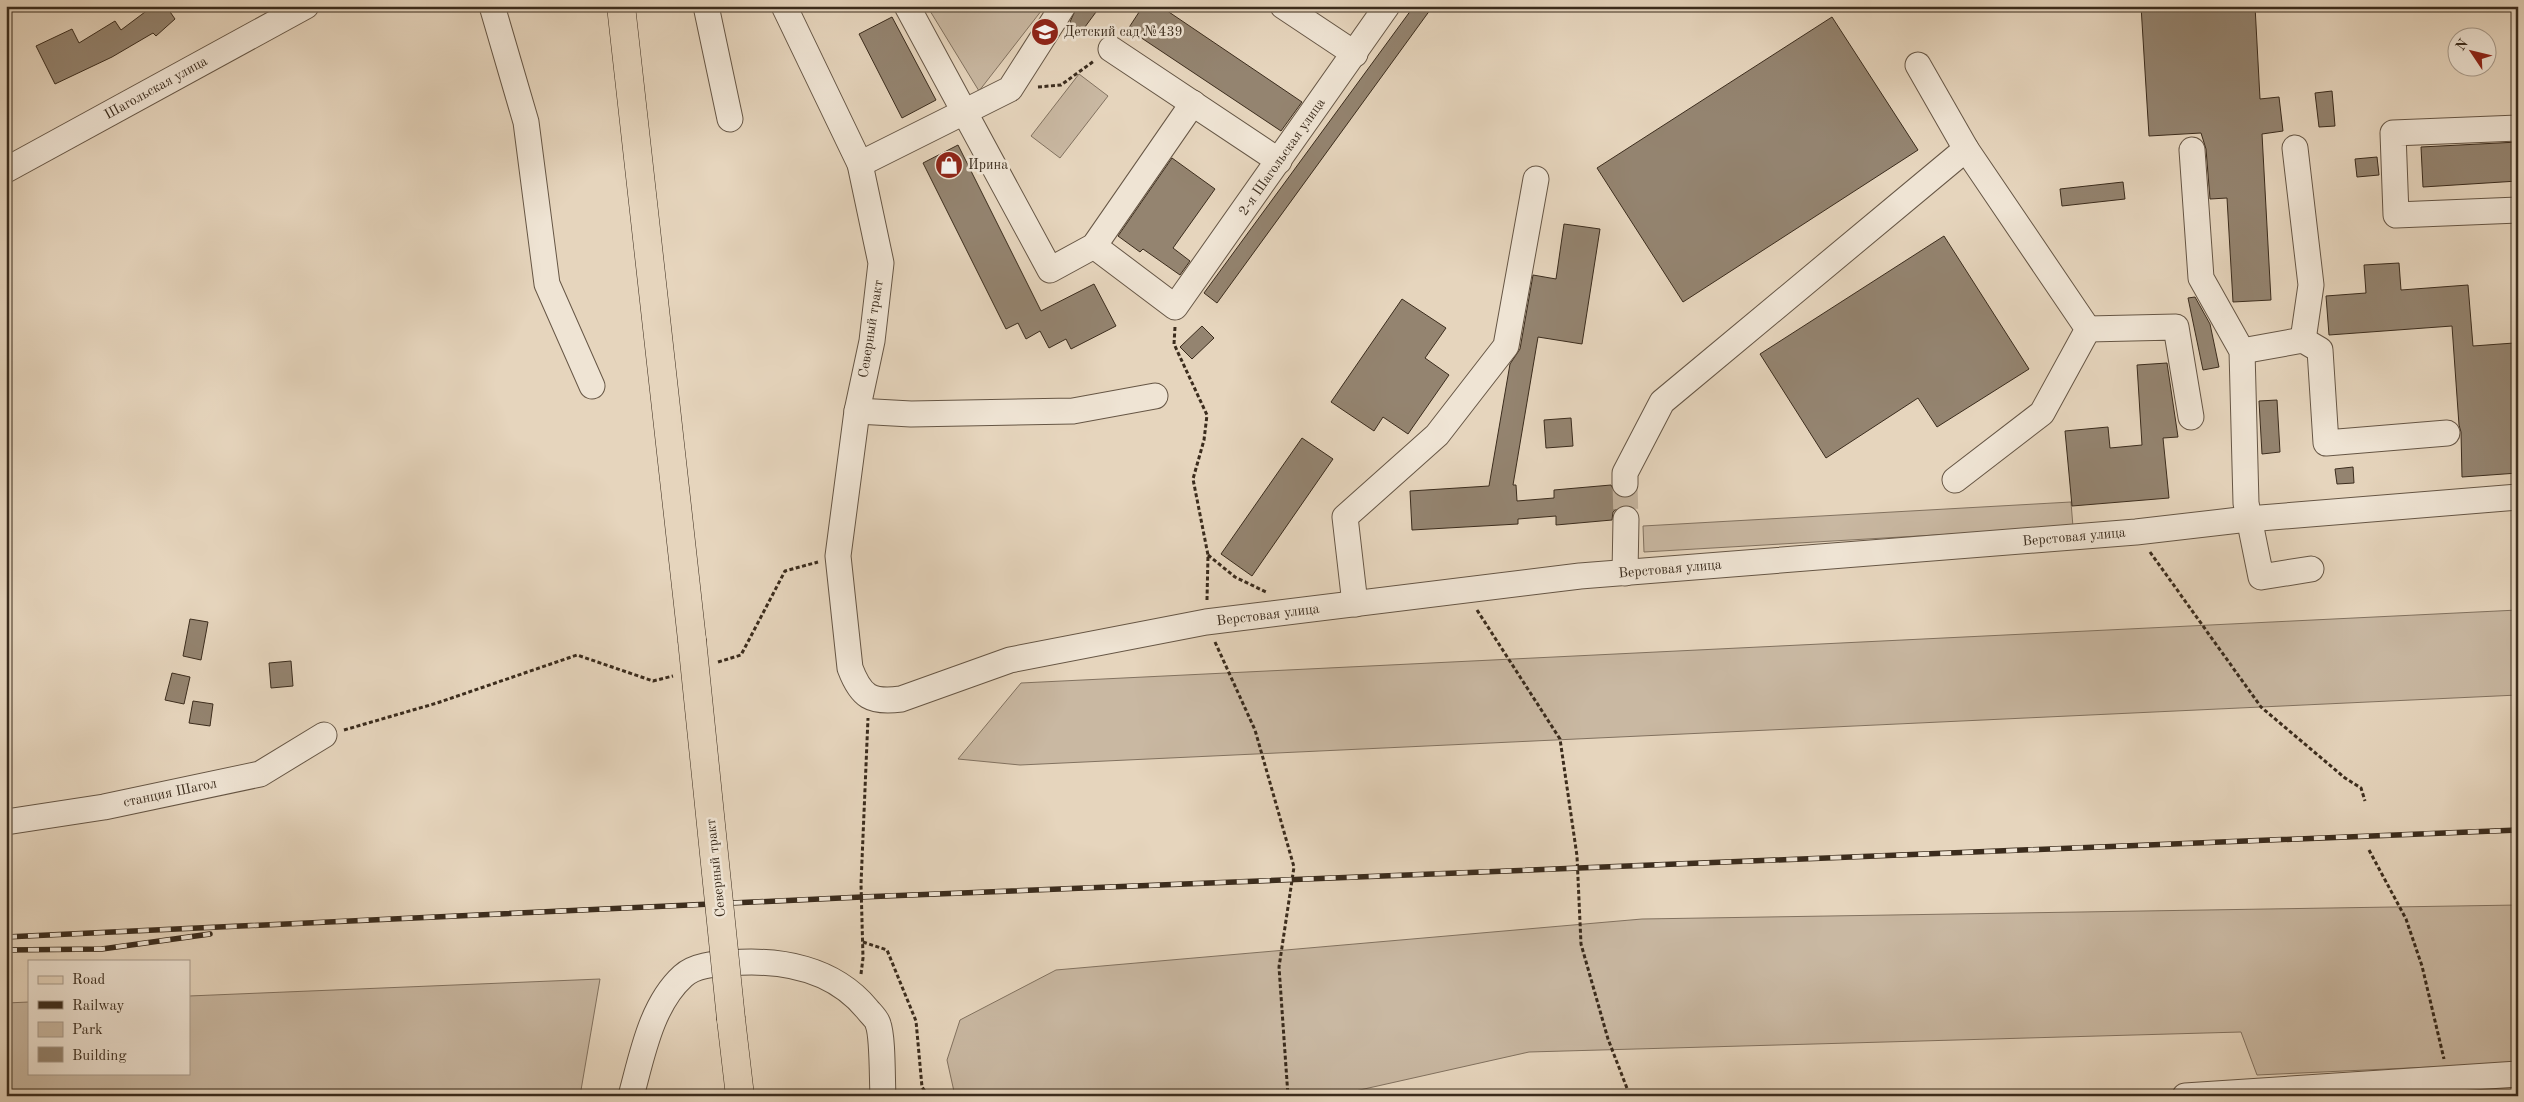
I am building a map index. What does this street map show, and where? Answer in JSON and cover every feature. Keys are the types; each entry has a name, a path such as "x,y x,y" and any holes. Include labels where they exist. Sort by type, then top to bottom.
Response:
{"main road":[{"name":"Северный тракт","path":"621,6 692,640 740,1096"}],"street":[{"name":"Шагольская улица","path":"6,170 306,6"},
{"path":"492,6 526,122 547,284 592,386"},
{"path":"706,6 730,120"},
{"name":"Северный тракт","path":"784,6 860,164 881,264 872,342 857,411 838,556 850,668 856,685 869,698"},
{"path":"907,6 1050,270 1094,246 1193,103"},
{"path":"860,164 1010,89 1063,6"},
{"path":"1283,6 1355,54"},
{"name":"2-я Шагольская улица","path":"1175,307 1387,6"},
{"path":"1111,49 1279,161"},
{"path":"1918,65 1966,149 2088,329"},
{"path":"2518,128 2393,133 2396,215 2518,210"},
{"path":"2295,148 2311,285 2303,340"},
{"path":"1625,484 1625,473 1662,402 1966,149"},
{"path":"2192,150 2201,278 2242,351 2248,519 2261,577 2311,570"},
{"path":"1355,604 1345,517 1437,434 1506,346 1536,178"},
{"path":"1094,246 1175,307"},
{"path":"2088,329 2176,327 2191,417"},
{"path":"1955,480 2042,413 2088,329"},
{"path":"2242,351 2303,340 2320,350 2326,443 2447,433"},
{"path":"857,411 911,414 1073,411 1155,396"},
{"name":"Верстовая улица","path":"869,698 884,701 901,699 1010,660 1206,622 1625,573 2136,532 2248,519 2518,497"},
{"path":"1625,573 1626,519"},
{"name":"станция Шагол","path":"6,822 104,807 260,774 324,735"},
{"path":"631,1096 646,1044 664,1000 684,975 708,964 758,960 782,963 822,974 857,997 878,1024 883,1096"},
{"path":"2185,1096 2452,1087 2518,1074"}],"path":[{"path":"1010,89 1061,85 1111,49"},
{"path":"1175,307 1174,344 1207,415 1204,440 1193,479 1208,555 1206,622 1254,730 1294,867 1279,967 1288,1096"},
{"path":"2136,532 2261,707 2345,778 2361,788 2365,802"},
{"path":"1208,555 1235,577 1269,594"},
{"path":"715,663 741,656 786,571 838,556"},
{"path":"1464,591 1560,739 1577,856 1581,944 1608,1039 1630,1096"},
{"path":"324,735 437,703 577,655 654,681 680,674"},
{"path":"857,997 863,958 861,884 869,698"},
{"path":"2369,850 2406,919 2422,966 2437,1037 2452,1087"},
{"path":"862,942 887,950 916,1020 922,1088 928,1096"}],"green space":[{"path":"927,6 1045,6 979,91"},
{"path":"1079,74 1108,96 1060,158 1031,136"},
{"path":"2071,502 2073,527 1644,552 1643,526"},
{"path":"2518,610 2518,695 1020,765 958,759 1021,683"},
{"path":"2518,905 2518,1063 2257,1075 2241,1032 1529,1052 1333,1096 955,1096 947,1060 960,1020 1056,970 1642,919"},
{"path":"600,979 580,1096 6,1096 6,1003 28,1002 28,1074 190,1074 190,996"}],"building":[{"path":"153,6 166,6 175,19 156,36 153,33 112,57 55,84 36,46 72,29 79,43 115,21 121,30"},
{"path":"1077,6 1088,6 1096,12 1082,31 1070,22"},
{"path":"1143,6 1160,6 1302,102 1281,131 1128,29"},
{"path":"1414,6 1433,6 1217,303 1204,293"},
{"path":"2141,6 2255,6 2260,99 2279,97 2283,131 2262,134 2271,300 2233,302 2227,198 2210,199 2206,149 2201,133 2149,136"},
{"path":"892,17 936,100 902,118 859,34"},
{"path":"1832,17 1918,150 1683,302 1597,168"},
{"path":"2332,91 2335,126 2319,127 2315,93"},
{"path":"2518,142 2518,181 2423,187 2421,147"},
{"path":"958,145 1041,311 1094,284 1116,326 1071,349 1066,339 1049,348 1040,331 1026,339 1018,323 1006,329 923,163"},
{"path":"2377,157 2379,175 2357,177 2355,159"},
{"path":"1172,158 1215,189 1173,248 1190,261 1180,275 1143,249 1140,252 1118,236"},
{"path":"2123,182 2125,199 2062,206 2060,189"},
{"path":"1564,224 1600,229 1582,344 1538,337 1513,485 1516,485 1517,501 1554,498 1554,490 1611,485 1617,496 1631,497 1631,506 1619,507 1613,512 1612,520 1556,525 1556,516 1518,519 1518,524 1412,530 1410,491 1489,486 1510,364 1520,349 1533,275 1556,279"},
{"path":"1944,236 2029,369 1937,427 1918,398 1826,458 1760,354"},
{"path":"2399,263 2401,290 2468,285 2473,346 2514,343 2518,393 2518,473 2462,477 2461,432 2452,326 2329,335 2326,296 2366,293 2364,265"},
{"path":"2195,297 2210,324 2219,367 2203,370 2188,298"},
{"path":"1402,299 1446,328 1425,358 1449,375 1408,434 1383,417 1374,431 1331,402"},
{"path":"1202,326 1214,338 1192,359 1180,347"},
{"path":"2167,363 2178,437 2163,438 2169,498 2072,506 2065,431 2108,427 2110,448 2142,445 2137,365"},
{"path":"2277,400 2280,452 2262,454 2259,401"},
{"path":"1571,418 1573,446 1546,448 1544,420"},
{"path":"1302,438 1333,459 1252,576 1221,554"},
{"path":"2353,467 2354,483 2337,484 2335,469"},
{"path":"190,619 208,622 201,660 183,656"},
{"path":"291,661 293,686 271,688 269,663"},
{"path":"172,673 190,677 184,704 165,700"},
{"path":"193,701 213,704 210,726 189,723"}],"tunnel":[{"path":"1625,484 1626,519"}],"railway":[{"path":"6,937 862,897 2518,830"},
{"path":"6,950 102,949 210,934"}],"place":[{"name":"Детский сад №439","path":"1045,32"},
{"name":"Ирина","path":"949,165"}]}
